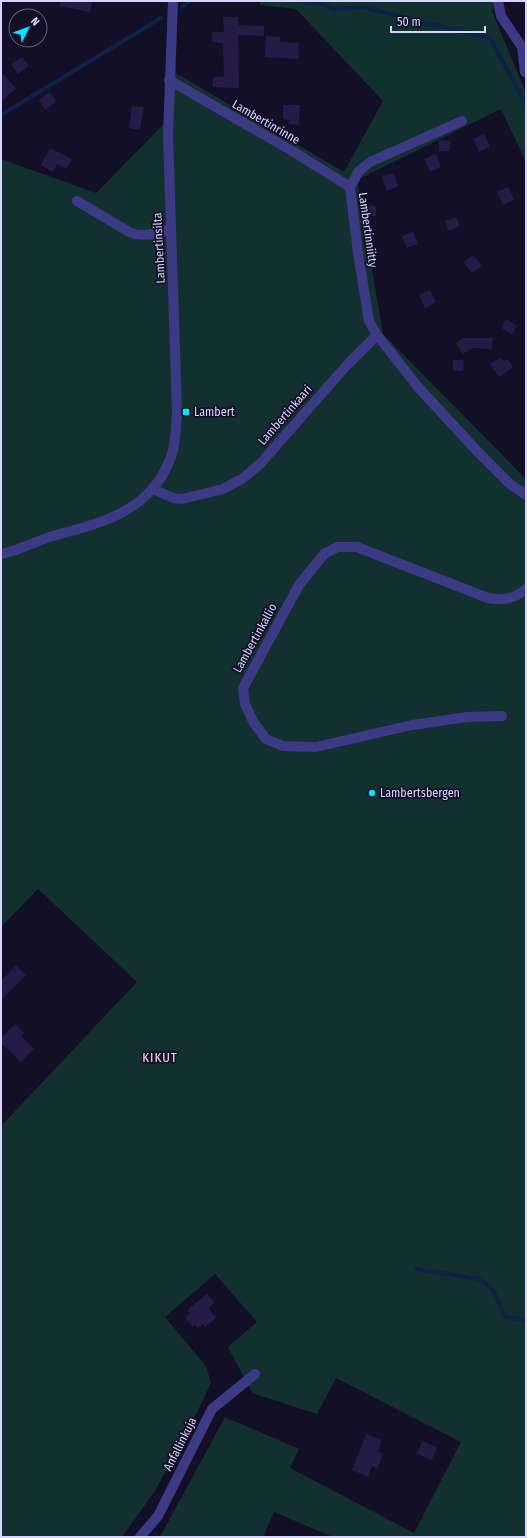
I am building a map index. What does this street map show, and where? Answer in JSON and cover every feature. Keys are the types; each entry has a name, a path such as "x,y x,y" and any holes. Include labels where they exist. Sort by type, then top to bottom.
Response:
{"street":[{"name":"Lambertinsilta","path":"154,489 172,454 177,417 168,135 174,1"},
{"path":"498,1 498,8 501,16 522,48 524,72"},
{"name":"Lambertinrinne","path":"170,80 294,152 350,187"},
{"name":"Lambertinniitty","path":"377,335 369,321 350,187 359,171 370,162 462,121"},
{"path":"77,201 132,233 139,235 155,234 171,230"},
{"path":"377,335 418,387 478,452 510,484 526,495"},
{"name":"Lambertinkaari","path":"154,489 173,498 182,499 223,489 242,479 260,464 346,366 377,335"},
{"path":"1,554 50,536 97,524 118,516 134,507 154,489"},
{"name":"Lambertinkallio","path":"502,716 467,717 412,725 316,747 283,746 266,739 254,724 245,704 243,688 299,585 324,554 337,547 357,547 488,598 502,600 520,594 526,589"},
{"name":"Anfallinkuja","path":"140,1537 158,1516 212,1409 255,1374"}],"green space":[{"path":"260,1 495,1 492,11 526,93 526,162 501,109 357,180 383,334 526,479 526,1537 333,1537 274,1512 263,1537 160,1537 225,1417 299,1449 290,1468 414,1533 461,1442 336,1378 317,1414 252,1393 228,1347 257,1322 215,1274 165,1317 206,1366 211,1383 188,1431 155,1491 122,1537 1,1537 1,1126 137,982 38,889 1,927 1,159 96,193 164,124 174,72 344,172 383,101 296,9 260,5"}],"building":[{"path":"60,1 92,1 90,12 59,6"},
{"path":"223,17 238,17 238,25 264,26 264,36 238,35 239,88 213,87 213,77 224,77 223,43 212,42 212,32 224,32"},
{"path":"266,36 280,37 280,42 299,43 298,59 265,57"},
{"path":"22,57 29,66 18,74 11,64"},
{"path":"1,72 16,88 1,102"},
{"path":"50,92 56,102 45,110 39,100"},
{"path":"283,105 300,105 299,125 288,124 289,120 283,119"},
{"path":"132,106 144,107 140,130 129,128"},
{"path":"484,134 490,147 479,152 473,139"},
{"path":"439,140 450,141 450,151 439,151"},
{"path":"50,148 72,159 66,169 57,164 53,172 41,165"},
{"path":"436,154 441,167 430,172 424,159"},
{"path":"393,173 399,186 387,191 382,177"},
{"path":"508,187 514,200 503,205 497,192"},
{"path":"365,205 376,206 376,216 365,216"},
{"path":"456,217 460,226 449,231 445,221"},
{"path":"413,231 418,244 407,248 402,236"},
{"path":"473,255 482,266 472,273 463,262"},
{"path":"430,290 436,302 425,308 419,295"},
{"path":"506,319 517,326 512,334 501,328"},
{"path":"463,338 493,338 492,349 473,348 463,354 456,343"},
{"path":"501,357 504,361 508,359 513,367 499,377 490,364"},
{"path":"453,360 464,360 463,371 453,370"},
{"path":"16,965 26,975 1,1001 1,981"},
{"path":"15,1024 24,1033 21,1036 34,1049 21,1062 1,1043 1,1038"},
{"path":"207,1294 214,1302 209,1309 216,1318 205,1327 203,1324 198,1328 195,1325 193,1327 185,1318 190,1313 187,1310"},
{"path":"366,1434 382,1440 378,1451 383,1454 377,1469 372,1466 368,1477 352,1470"},
{"path":"422,1441 437,1447 432,1460 417,1454"}],"waterway":[{"path":"182,7 190,1"},
{"path":"301,1 318,3 334,9 362,7 490,38 526,104"},
{"path":"1,115 161,18"},
{"path":"416,1269 479,1279 493,1290 505,1317 526,1320"}],"place":[{"name":"Lambert","path":"186,412"},
{"name":"Lambertsbergen","path":"372,793"}],"district":[{"name":"KIKUT","path":"160,1057"}]}
